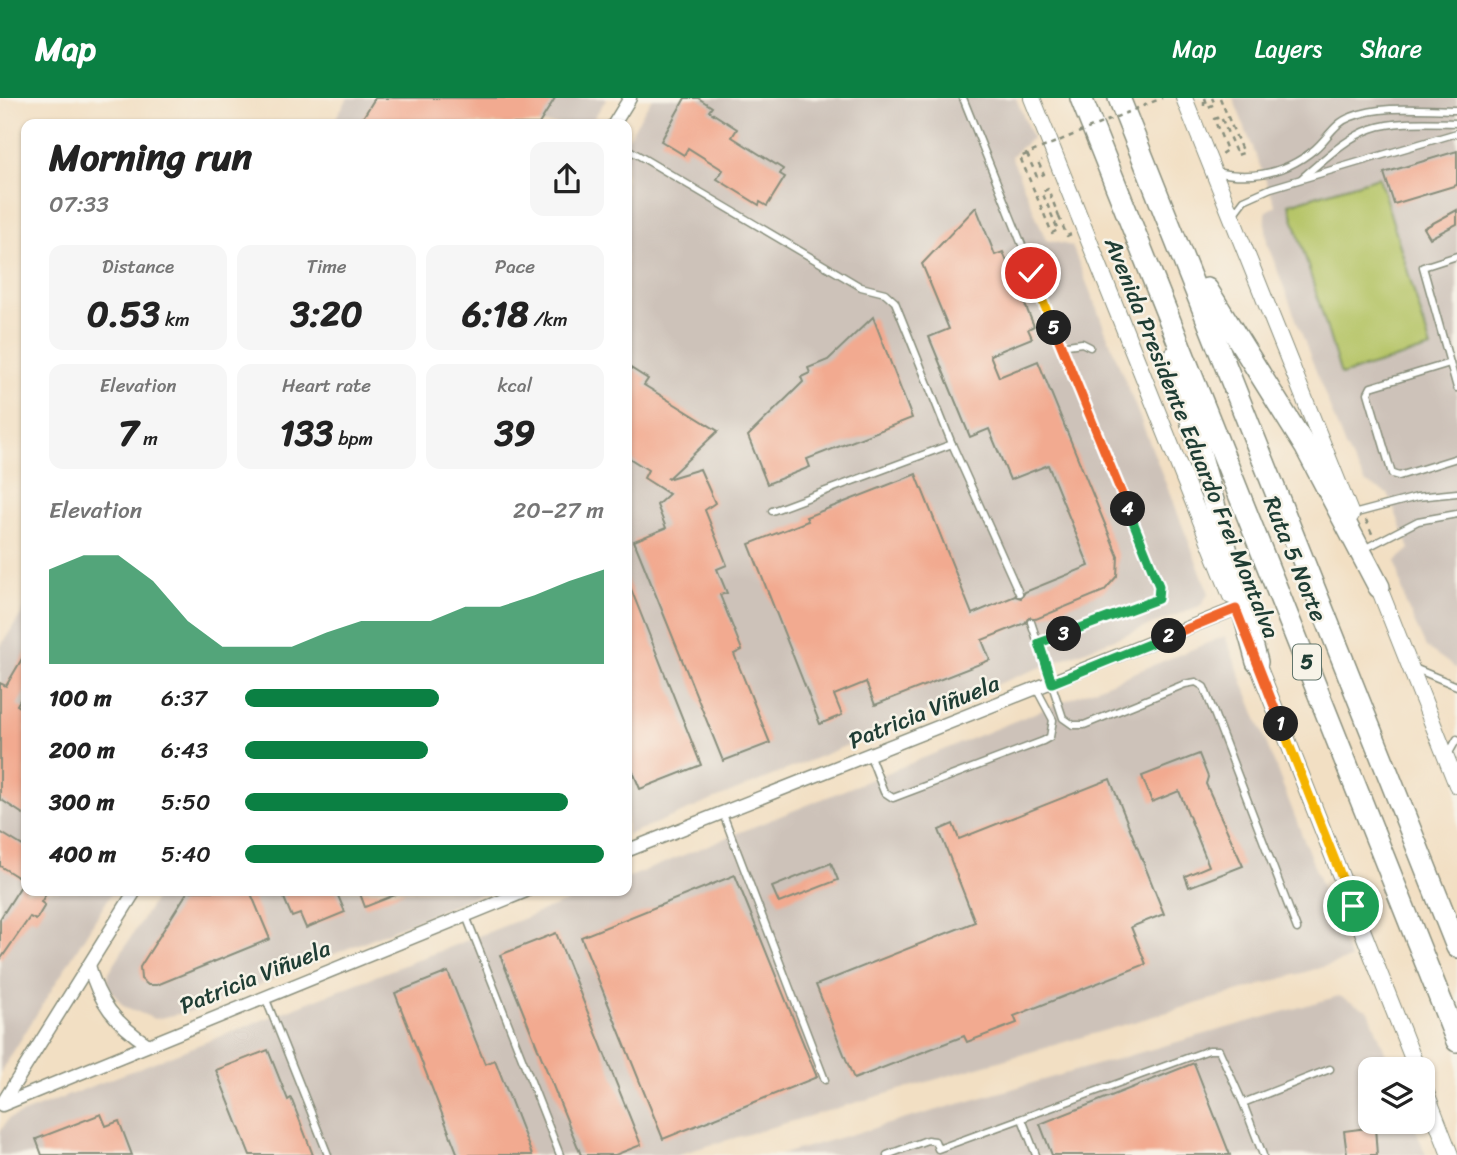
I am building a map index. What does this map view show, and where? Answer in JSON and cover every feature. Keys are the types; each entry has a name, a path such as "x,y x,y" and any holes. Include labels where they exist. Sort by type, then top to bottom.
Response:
{"highway":[{"name":"Ruta 5 Norte","path":"1081,98 1457,1041"},
{"name":"Ruta 5 Norte","path":"1119,98 1457,947"},
{"path":"1176,236 1306,448 1379,587"},
{"path":"1157,283 1194,433 1247,617 1257,662"}],"main road":[{"name":"Avenida Presidente Eduardo Frei Montalva","path":"1032,98 1412,1057"},
{"path":"1184,98 1457,785"},
{"path":"1435,1116 1450,1155"}],"street":[{"path":"617,119 630,98"},
{"name":"Patricia Viñuela","path":"632,850 1236,609"},
{"path":"1,1106 132,896"},
{"name":"Patricia Viñuela","path":"1,1106 265,995 514,896"},
{"path":"89,965 95,987 110,1013 147,1044"}],"lane":[{"path":"963,98 1159,593 1152,602 1039,643"},
{"path":"1213,172 1242,177 1275,170 1315,148 1337,124 1366,113 1414,108 1457,110"},
{"path":"1300,180 1362,130 1403,122 1457,122"},
{"path":"1231,217 1244,201 1300,180 1457,133"},
{"path":"632,152 861,287 885,293 895,302 952,444 1019,593"},
{"path":"1457,256 1423,267 1457,388"},
{"path":"1060,346 1082,343 1090,347"},
{"path":"1450,363 1371,387 1368,393 1392,474 1399,476 1457,458"},
{"path":"772,511 952,444"},
{"path":"1351,514 1417,497 1457,493"},
{"path":"1364,549 1418,521 1455,513"},
{"path":"1031,622 1063,718 1073,725 1084,725 1185,684 1196,682 1204,687 1297,929"},
{"path":"1410,666 1457,686"},
{"path":"870,756 884,792 893,797 1043,741 1050,737 1053,720 1037,690"},
{"path":"1447,758 1457,739"},
{"path":"723,814 825,1080"},
{"path":"466,915 560,1155"},
{"path":"265,995 328,1155"},
{"path":"887,1155 927,1140 935,1141 938,1149 1209,1050 1219,1050 1244,1103 1262,1153 1253,1155"},
{"path":"1244,1103 1330,1069"},
{"path":"1022,1119 1035,1155"}],"path":[{"path":"1074,233 1067,236 1048,189 1042,192 1058,230 1052,233 1020,157 1162,98"},
{"path":"1205,98 1208,107 1215,104 1212,98"},
{"path":"1220,98 1243,153 1237,155 1221,117 1214,119 1227,150"},
{"path":"1027,154 1037,177 1044,174 1038,162"}],"shaded area":[{"path":"348,98 607,98 593,119 335,119"},
{"path":"652,98 1016,98 1032,138 1011,156 1046,240 1072,246 1209,593 1200,606 995,685 632,833 632,131"},
{"path":"1233,98 1457,98 1457,669 1426,647 1405,602 1396,561 1410,549 1388,494 1366,483 1345,447 1267,243 1265,217 1267,211 1276,206"},
{"path":"21,615 21,896 110,896 0,1073 0,647"},
{"path":"1225,636 1350,959 676,1155 0,1155 0,1132 8,1119 581,896 632,896 632,876"},
{"path":"157,896 475,896 201,1009 155,1019 123,1006 107,984 109,972"},
{"path":"1339,996 1369,1011 1387,1057 1358,1057 1358,1134 1418,1134 1426,1155 779,1155"}],"green space":[{"path":"1379,177 1431,348 1341,375 1289,204"}],"building":[{"path":"375,98 555,98 542,119 362,119"},
{"path":"685,98 698,98 712,107 709,111 737,129 732,137 783,169 780,174 785,177 767,206 760,202 759,205 717,179 723,170 688,148 684,155 661,141"},
{"path":"1457,151 1457,185 1394,204 1384,173"},
{"path":"976,207 995,255 1003,252 1034,326 1028,329 1032,338 990,355 999,377 1038,361 1118,556 1117,576 1104,591 1036,619 1029,617 1025,623 982,640 990,660 875,705 866,682 834,695 842,715 820,724 749,544 808,521 806,517 916,474 972,614 1015,596 1021,598 1025,592 1089,566 1048,465 1010,480 989,429 970,437 929,337 949,329 922,264"},
{"path":"1457,210 1457,224 1430,238 1424,228"},
{"path":"873,317 912,418 807,459 810,467 767,484 748,436 803,382 801,377 810,373 808,368 828,360"},
{"path":"632,369 648,379 644,385 718,431 667,479 700,469 715,503 705,510 727,565 717,569 727,593 720,595 742,650 734,654 770,743 723,761 634,541 666,528 657,505 669,494 644,478 648,470 632,460"},
{"path":"632,592 701,765 640,789 632,770"},
{"path":"21,660 21,698 17,705 21,708 21,813 0,799 0,683 6,686"},
{"path":"1199,754 1208,777 1206,784 1243,866 1189,887 1185,876 1209,866 1179,791 1152,802 1142,776"},
{"path":"1110,779 1164,914 1131,927 1146,964 1014,1016 1017,1023 967,1042 964,1036 854,1079 816,985 975,922 939,830 953,824 959,839"},
{"path":"0,832 21,845 21,879 0,866"},
{"path":"831,863 838,880 779,903 772,887"},
{"path":"735,875 817,1077 663,1139 581,937"},
{"path":"21,886 21,896 45,896 41,902 45,905 36,920 30,917 0,960 0,919"},
{"path":"185,896 252,896 270,939 157,985 148,985 141,979 140,967"},
{"path":"283,896 338,896 345,912 306,928 300,914 292,917"},
{"path":"361,896 392,896 365,907"},
{"path":"556,933 641,1145 615,1155 581,1155 500,955"},
{"path":"448,972 485,1064 495,1060 532,1155 458,1155 395,993"},
{"path":"268,1050 288,1100 291,1098 313,1155 250,1155 216,1070"},
{"path":"1194,1063 1230,1155 1052,1155 1040,1124"},
{"path":"101,1114 106,1126 119,1121 132,1155 42,1155 36,1139"},
{"path":"1358,1129 1358,1134 1376,1134 1377,1155 1347,1155 1344,1131"}],"route":[{"path":"1031,273 1159,586 1158,599 1152,602 1039,643 1052,683 1236,609 1353,906"}]}
